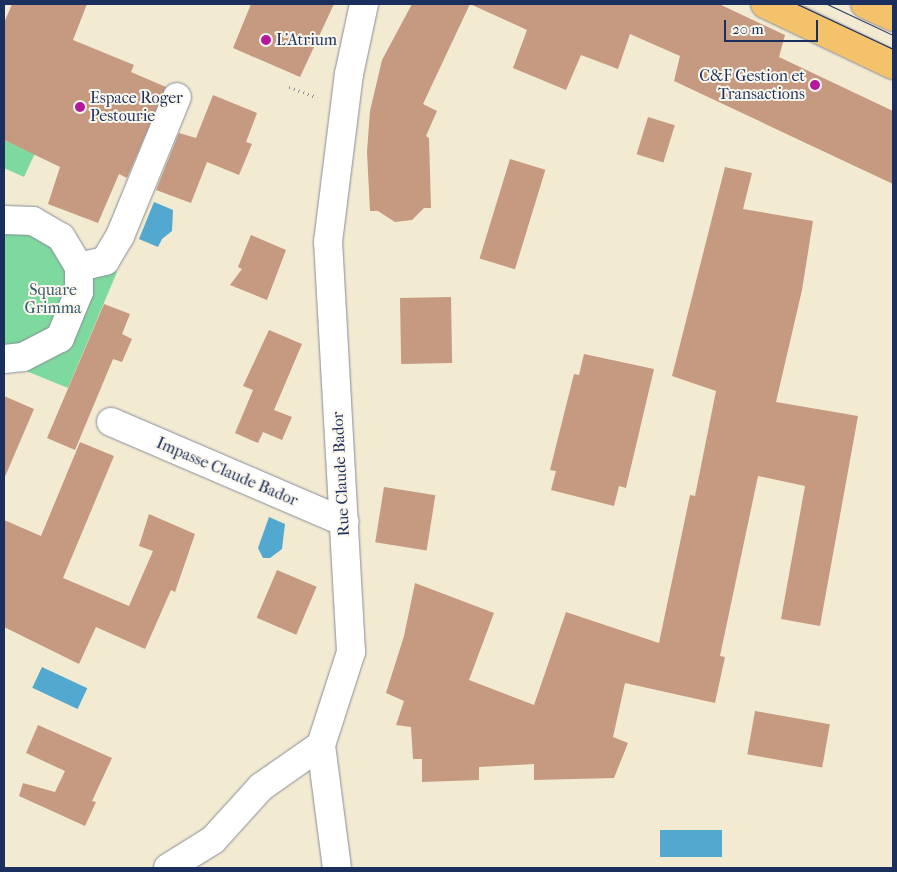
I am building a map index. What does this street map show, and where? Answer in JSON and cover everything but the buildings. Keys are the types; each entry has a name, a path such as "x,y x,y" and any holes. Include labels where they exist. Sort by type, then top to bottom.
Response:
{"main road":[{"path":"765,4 893,65"},
{"path":"865,4 893,17"}],"street":[{"name":"Rue Claude Bador","path":"321,745 351,652 328,242 349,74 364,4"},
{"path":"79,267 104,260 120,236 177,96"},
{"path":"4,220 33,221 61,237 79,267 79,292 60,338 23,357 4,359"},
{"name":"Impasse Claude Bador","path":"111,422 344,522"},
{"path":"168,868 213,840 261,786 321,745 336,868"}],"green space":[{"path":"4,140 25,150 36,151 24,177 4,168"},
{"name":"Square Grimma","path":"4,225 117,272 68,388 4,362"}],"water":[{"path":"154,202 173,210 172,231 162,239 158,247 139,239"},
{"path":"269,517 285,524 282,549 270,558 263,558 258,548"},
{"path":"42,667 87,688 78,709 32,688"},
{"path":"660,830 722,830 722,857 660,857"}],"tram line":[{"path":"797,4 893,49"},
{"path":"827,4 893,35"}],"place":[{"name":"L'Atrium","path":"266,40"},
{"name":"C&F Gestion et Transactions","path":"815,85"},
{"name":"Espace Roger Pestourie","path":"80,107"}]}
